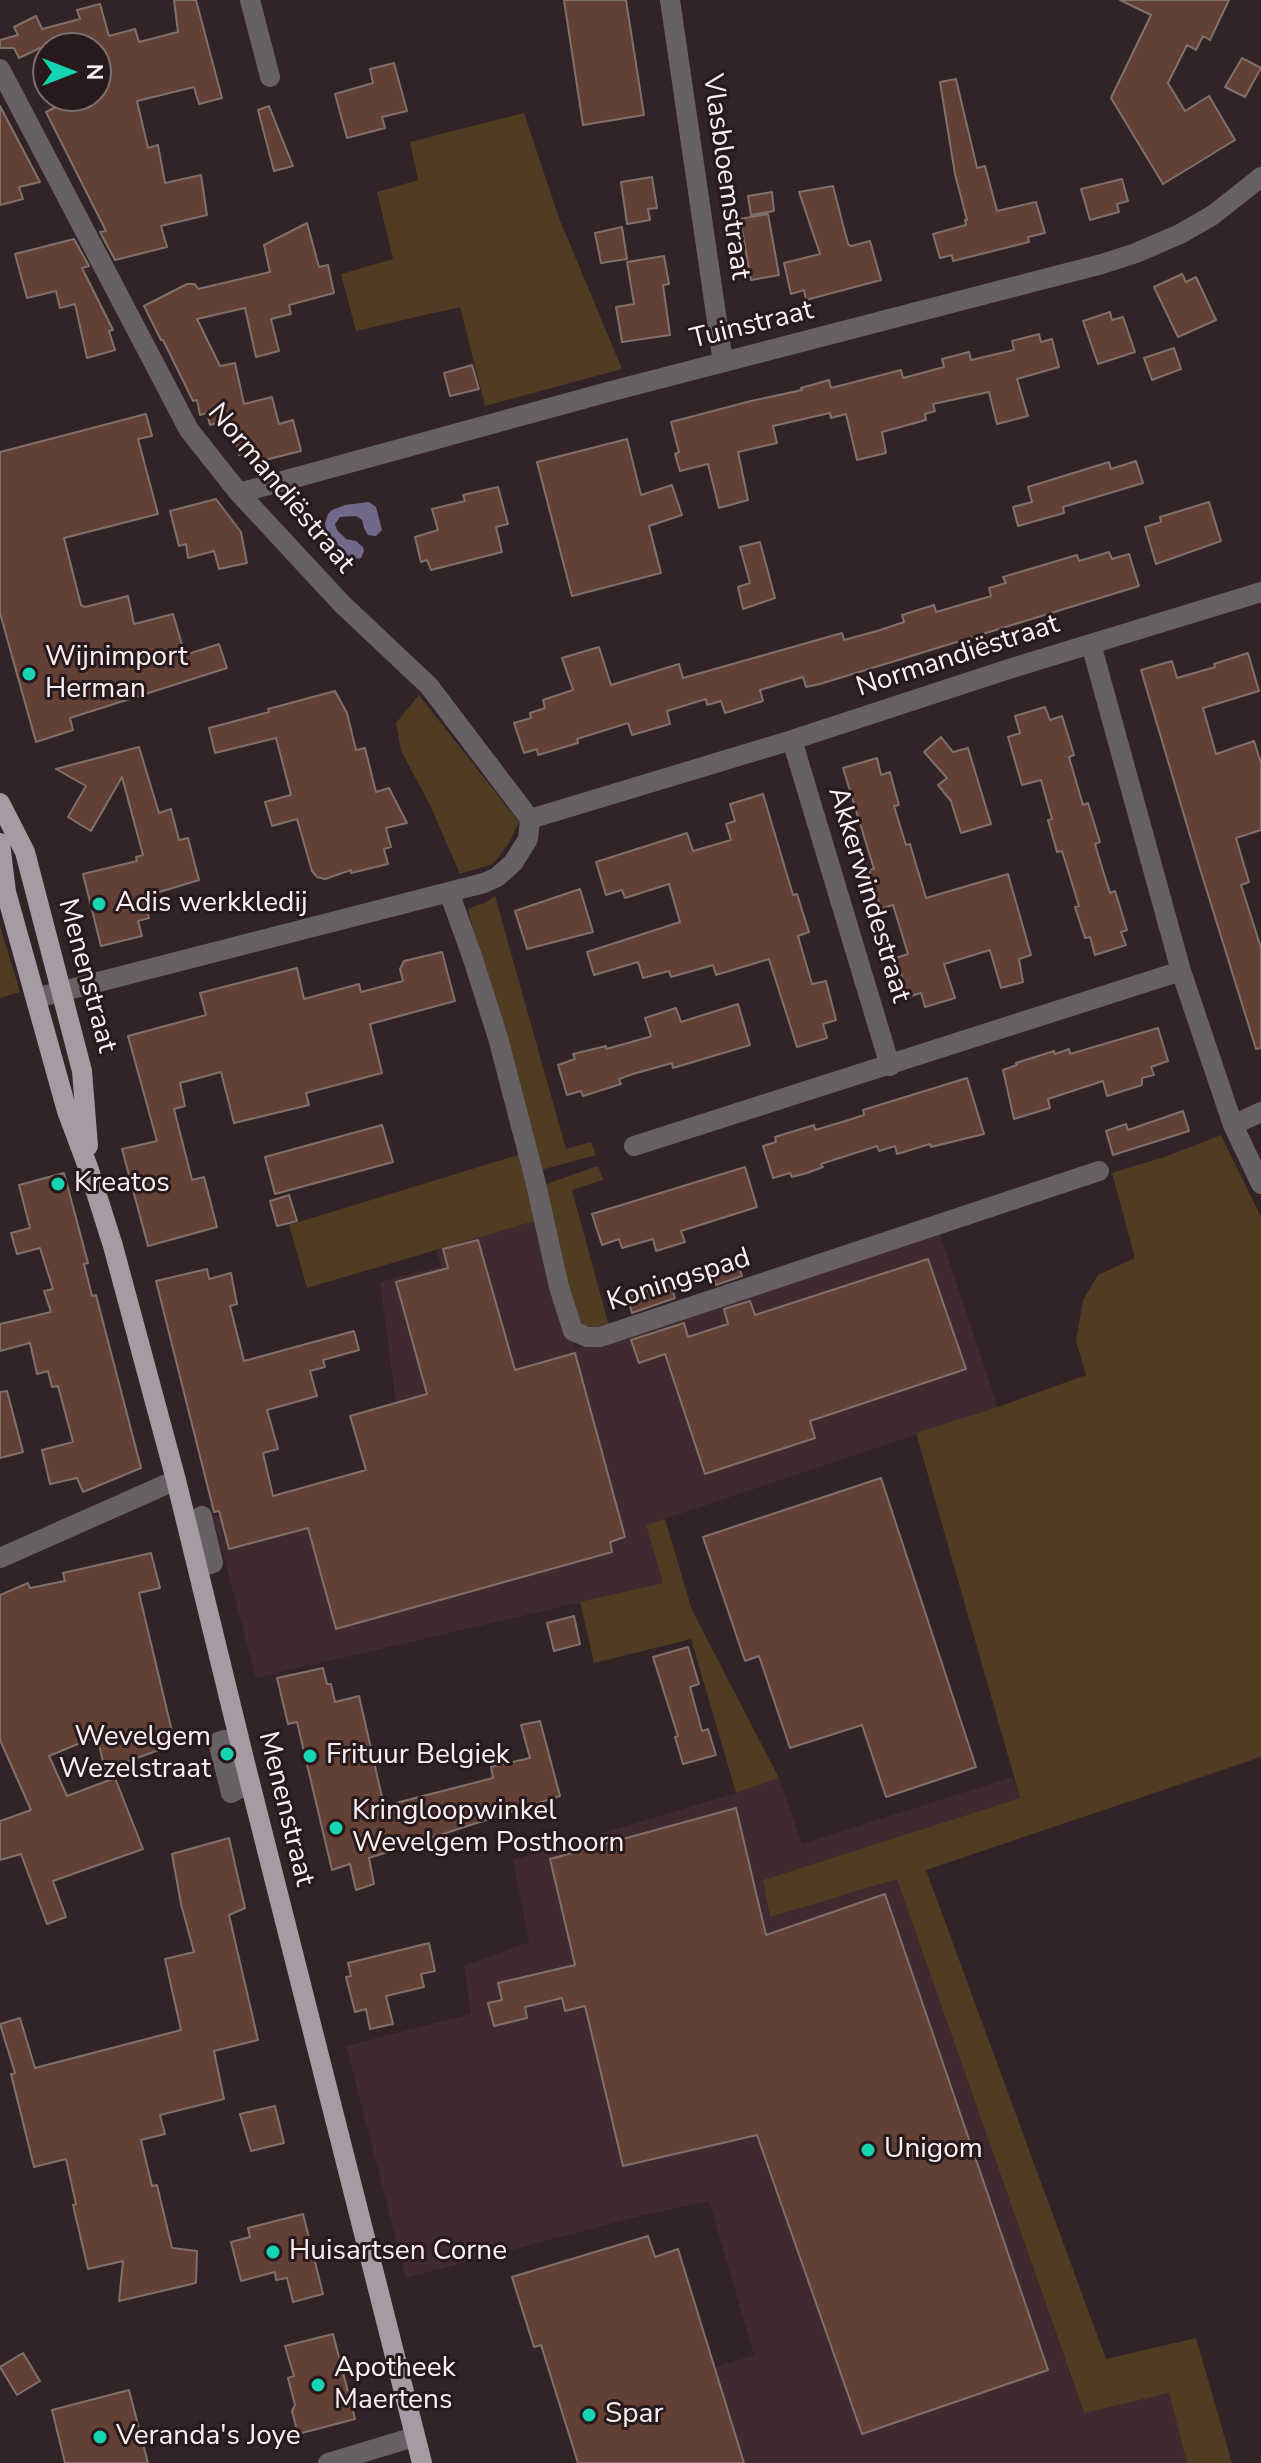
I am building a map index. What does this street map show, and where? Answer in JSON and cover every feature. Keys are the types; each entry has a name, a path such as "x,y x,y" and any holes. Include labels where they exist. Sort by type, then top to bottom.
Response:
{"main road":[{"name":"Menenstraat","path":"0,803 25,852 82,1071 89,1170"},
{"name":"Menenstraat","path":"0,843 6,892 67,1111 113,1246 176,1480 422,2463"}],"street":[{"path":"250,0 270,77"},
{"name":"Vlasbloemstraat","path":"670,0 723,362"},
{"name":"Normandiëstraat","path":"0,69 189,430 239,493 342,604 429,686 530,819 792,740 1091,644 1181,971 1233,1125 1261,1184"},
{"name":"Tuinstraat","path":"239,493 723,362 1049,280 1136,253 1180,234 1213,215 1261,177"},
{"path":"1091,644 1260,586"},
{"name":"Akkerwindestraat","path":"792,740 890,1066"},
{"path":"36,998 497,877 513,863 528,839 530,819"},
{"name":"Koningspad","path":"449,892 498,1038 559,1287 573,1331 587,1337 600,1337 1099,1171"},
{"path":"634,1146 1181,971"},
{"path":"1233,1125 1261,1112"},
{"path":"0,1558 176,1480"},
{"path":"328,2463 414,2437"}],"shaded area":[{"path":"524,113 559,218 622,369 485,406 460,307 356,331 341,274 393,259 377,192 418,180 410,142"},
{"path":"369,502 376,507 382,530 376,536 368,535 362,520 356,516 340,517 335,524 346,539 356,541 363,547 361,558 351,560 326,531 325,523 332,510"},
{"path":"419,695 519,822 509,843 493,864 460,874 430,805 401,751 396,723"},
{"path":"495,896 566,1149 591,1142 596,1155 541,1170 468,910"},
{"path":"0,926 20,992 0,998"},
{"path":"1221,1135 1261,1217 1261,1757 926,1870 1106,2359 1196,2338 1232,2463 1187,2463 1169,2393 1084,2413 897,1879 770,1917 763,1880 1020,1798 916,1433 1086,1375 1076,1341 1083,1300 1098,1275 1135,1258 1112,1173"},
{"path":"521,1154 538,1220 307,1288 289,1225"},
{"path":"598,1166 603,1180 572,1190 609,1326 594,1327 584,1326 576,1319 543,1185"},
{"path":"538,1220 576,1349 939,1231 998,1407 647,1525 664,1583 256,1678 213,1516 414,1462 395,1398 380,1282 441,1266 436,1249"},
{"path":"665,1519 692,1610 779,1778 736,1793 691,1639 594,1663 580,1602 663,1583 646,1525"},
{"path":"1012,1777 1020,1798 763,1880 770,1916 897,1878 1083,2412 1169,2393 1187,2463 744,2463 715,2367 754,2355 709,2201 640,2216 406,2278 346,2046 471,2014 464,1966 529,1942 513,1860 779,1778 802,1844"}],"building":[{"path":"174,0 196,0 222,98 199,104 194,87 137,101 148,148 158,145 165,183 201,175 207,215 161,226 167,247 115,260 100,232 106,231 46,112 112,112 112,35 135,29 139,42 178,32"},
{"path":"564,0 626,0 644,115 583,125"},
{"path":"1120,0 1229,0 1210,40 1203,36 1196,50 1187,45 1168,83 1185,111 1209,96 1235,140 1163,184 1111,98 1151,15"},
{"path":"100,4 108,32 32,32 32,52 19,58 14,48 0,48 0,40 18,35 14,27 36,16 42,29 80,19 77,10"},
{"path":"1242,58 1261,68 1245,97 1225,87"},
{"path":"394,63 407,111 382,117 385,128 347,138 335,94 373,83 370,69"},
{"path":"956,79 977,168 985,166 997,211 1036,202 1045,233 1028,237 1029,242 953,261 952,255 940,258 933,234 966,225 967,220 955,174 940,82"},
{"path":"0,106 40,182 19,187 23,199 0,205"},
{"path":"269,106 293,166 274,171 258,110"},
{"path":"652,177 657,208 648,209 650,220 627,224 621,182"},
{"path":"1122,179 1128,201 1117,204 1119,212 1090,220 1081,189"},
{"path":"833,186 848,244 870,241 881,280 806,300 804,290 791,294 784,263 820,254 799,192"},
{"path":"772,192 774,211 751,215 748,196"},
{"path":"768,214 779,275 751,280 740,219"},
{"path":"307,223 319,267 328,265 334,293 289,305 291,314 271,319 279,351 256,357 245,308 197,319 220,366 235,363 244,404 272,397 279,424 293,420 301,451 253,463 251,452 239,455 231,420 210,425 207,413 200,415 197,400 193,401 144,306 187,284 195,284 198,289 270,272 264,245"},
{"path":"622,227 627,259 601,263 595,233"},
{"path":"74,239 89,266 82,268 113,330 109,331 115,350 87,358 75,304 60,308 56,291 27,298 15,254"},
{"path":"664,256 669,284 663,285 670,335 622,342 616,307 634,304 627,262"},
{"path":"1182,274 1186,282 1196,277 1216,320 1178,337 1154,287"},
{"path":"1110,312 1112,320 1123,317 1135,352 1098,364 1083,321"},
{"path":"1039,334 1041,342 1052,339 1059,367 1017,379 1028,416 997,424 989,392 933,404 935,411 925,414 926,420 882,432 886,453 857,460 846,414 831,418 830,413 773,426 777,443 738,452 748,500 719,508 708,464 680,471 675,454 679,452 671,422 802,390 829,380 831,388 901,370 903,378 944,367 942,359 969,352 971,360 1014,350 1012,341"},
{"path":"1174,348 1181,369 1152,380 1144,358"},
{"path":"472,365 479,389 450,396 444,373"},
{"path":"146,414 152,436 138,439 158,514 64,538 81,605 85,607 128,596 134,624 173,614 185,655 219,644 227,668 70,718 73,730 36,742 0,613 0,452"},
{"path":"627,439 641,495 672,485 682,515 649,526 661,573 572,596 537,462"},
{"path":"1136,461 1143,483 1063,507 1064,513 1018,526 1013,507 1032,502 1028,487 1109,462 1111,469"},
{"path":"498,487 508,524 496,527 502,552 431,570 427,560 421,562 415,537 438,530 432,509 465,501 463,495"},
{"path":"216,499 241,532 247,563 219,569 214,551 188,558 186,544 179,546 170,511"},
{"path":"1209,502 1221,541 1156,564 1145,527 1161,522 1160,517"},
{"path":"760,542 775,598 743,609 738,587 750,583 740,547"},
{"path":"1109,552 1112,559 1129,554 1139,586 820,684 806,687 803,677 760,690 763,701 725,713 721,701 707,705 706,699 667,711 670,724 632,735 628,723 538,755 537,749 524,753 514,723 531,718 530,713 545,708 543,700 573,690 562,658 599,647 611,685 679,664 683,678 842,633 844,640 877,631 904,622 902,615 934,605 936,612 991,596 989,588 1006,583 1003,577 1077,555 1079,561"},
{"path":"1248,653 1259,691 1203,708 1216,754 1254,741 1261,763 1261,830 1236,838 1249,882 1241,885 1261,948 1261,1048 1256,1049 1141,670 1172,661 1177,678"},
{"path":"335,691 347,713 356,750 365,748 376,792 389,788 407,823 386,828 391,847 384,849 388,864 351,873 351,870 325,879 317,877 312,871 297,819 272,826 265,802 291,795 276,738 215,753 209,728"},
{"path":"1045,707 1050,720 1062,716 1074,755 1069,757 1083,805 1088,803 1100,842 1095,844 1104,874 1110,893 1115,891 1127,930 1121,932 1126,945 1095,955 1090,937 1085,938 1075,907 1079,906 1062,851 1057,852 1041,780 1022,785 1008,737 1020,733 1015,716"},
{"path":"941,737 953,752 968,748 991,824 961,833 951,801 938,785 947,778 924,752"},
{"path":"139,747 159,813 171,809 179,840 188,838 199,880 143,897 149,918 138,921 142,936 101,946 83,874 137,861 136,857 143,855 122,777 91,831 68,817 86,786 56,769"},
{"path":"877,758 881,775 890,772 899,805 894,806 906,845 910,844 926,898 1008,874 1031,955 1019,959 1023,982 1001,988 990,950 944,964 955,998 925,1007 921,993 908,997 896,958 908,954 893,905 881,909 869,870 874,869 843,768"},
{"path":"763,794 793,895 797,894 809,932 798,936 812,984 826,981 836,1020 823,1024 827,1038 797,1047 769,959 716,975 713,965 671,977 669,971 643,978 638,962 594,975 587,952 680,922 669,884 625,898 622,890 606,895 596,862 687,833 693,851 731,840 726,824 735,821 730,804"},
{"path":"580,889 593,932 527,949 515,911"},
{"path":"442,952 455,1001 370,1024 382,1073 306,1093 309,1105 234,1123 221,1072 180,1083 185,1106 174,1109 192,1180 204,1177 217,1227 148,1246 122,1149 157,1141 128,1036 206,1015 200,993 297,968 304,999 359,984 361,992 403,981 400,969 404,961"},
{"path":"738,1004 750,1045 673,1068 672,1063 633,1074 619,1079 621,1084 583,1096 581,1091 567,1095 558,1065 575,1059 573,1054 649,1037 645,1018 676,1008 681,1022"},
{"path":"1158,1028 1168,1061 1151,1067 1154,1075 1142,1078 1142,1085 1107,1096 1103,1081 1048,1099 1050,1108 1014,1119 1003,1070 1054,1051 1055,1054 1069,1049 1070,1054"},
{"path":"967,1078 984,1134 897,1154 895,1146 879,1151 877,1146 821,1164 823,1167 807,1173 792,1177 790,1173 773,1178 763,1146 776,1142 775,1137 814,1125 815,1130 842,1122 864,1115 863,1110"},
{"path":"1183,1111 1189,1131 1113,1155 1106,1131 1126,1124 1128,1130"},
{"path":"382,1125 393,1162 275,1194 265,1157"},
{"path":"745,1167 757,1207 681,1231 685,1242 656,1251 653,1239 622,1248 619,1239 602,1245 592,1214"},
{"path":"64,1173 88,1263 84,1264 92,1296 96,1295 141,1468 83,1492 77,1478 50,1484 42,1450 73,1442 58,1386 52,1387 48,1371 37,1374 30,1343 0,1351 0,1324 51,1312 44,1291 53,1289 40,1248 17,1254 11,1233 30,1228 19,1185"},
{"path":"289,1195 297,1221 277,1226 270,1201"},
{"path":"478,1240 515,1370 575,1353 625,1537 610,1542 612,1552 336,1629 308,1528 229,1549 219,1511 214,1512 156,1281 207,1269 209,1279 231,1273 237,1304 230,1306 244,1361 354,1331 359,1350 323,1360 325,1367 310,1371 317,1396 267,1410 278,1449 263,1453 273,1496 366,1470 350,1416 427,1394 396,1282 448,1268 443,1249"},
{"path":"928,1259 966,1369 810,1421 815,1438 705,1474 665,1354 639,1363 631,1340 684,1323 688,1337 728,1324 724,1309 750,1301 755,1315"},
{"path":"738,1264 742,1276 716,1285 712,1272"},
{"path":"671,1286 675,1298 632,1313 627,1297"},
{"path":"7,1391 23,1452 0,1458 0,1392"},
{"path":"881,1478 976,1767 886,1797 862,1725 790,1748 759,1656 745,1661 703,1537"},
{"path":"151,1553 160,1588 139,1593 175,1744 105,1770 97,1736 49,1756 67,1796 115,1778 143,1849 53,1881 66,1917 47,1924 21,1854 0,1860 0,1821 31,1810 0,1740 0,1595 28,1583 30,1588 65,1581 63,1573"},
{"path":"574,1616 580,1644 554,1651 547,1623"},
{"path":"688,1647 699,1684 690,1687 702,1731 708,1729 716,1755 683,1764 675,1737 678,1736 653,1657"},
{"path":"323,1668 335,1702 359,1696 384,1806 493,1778 491,1767 530,1758 521,1725 540,1721 560,1796 369,1858 374,1884 356,1890 350,1864 332,1870 297,1722 288,1724 277,1678"},
{"name":"Unigom","path":"736,1808 766,1935 885,1894 1048,2370 862,2434 757,2135 623,2166 585,2006 565,2011 562,1998 525,2007 527,2018 494,2026 488,2003 502,2000 498,1983 575,1965 550,1859"},
{"path":"229,1838 245,1908 229,1915 258,2040 214,2051 224,2099 160,2115 165,2134 141,2140 152,2186 157,2185 172,2248 197,2251 196,2283 119,2301 123,2261 88,2269 66,2159 34,2167 11,2074 15,2073 0,2024 20,2018 35,2068 181,2030 165,1959 194,1952 172,1854"},
{"path":"429,1943 435,1971 421,1974 424,1987 386,1996 393,2024 370,2029 366,2009 355,2012 346,1977 351,1976 348,1963"},
{"path":"275,2106 284,2143 251,2151 240,2114"},
{"name":"Huisartsen Corne","path":"303,2214 323,2294 293,2302 287,2278 276,2280 275,2272 241,2281 231,2242 250,2237 248,2228"},
{"path":"648,2236 655,2257 678,2249 744,2463 578,2463 541,2345 534,2347 512,2277"},
{"name":"Apotheek Maertens","path":"333,2334 355,2419 298,2434 288,2378 294,2376 285,2346"},
{"path":"23,2353 40,2381 17,2395 0,2367"},
{"name":"Veranda's Joye","path":"129,2390 148,2463 65,2463 52,2410"}],"place":[{"name":"Wijnimport Herman","path":"29,674"},
{"name":"Adis werkkledij","path":"99,904"},
{"name":"Kreatos","path":"58,1184"},
{"name":"Wevelgem Wezelstraat","path":"227,1754"},
{"name":"Frituur Belgiek","path":"310,1756"},
{"name":"Kringloopwinkel Wevelgem Posthoorn","path":"336,1828"},
{"name":"Unigom","path":"868,2150"},
{"name":"Huisartsen Corne","path":"273,2252"},
{"name":"Apotheek Maertens","path":"318,2385"},
{"name":"Spar","path":"589,2415"},
{"name":"Veranda's Joye","path":"100,2437"}]}
